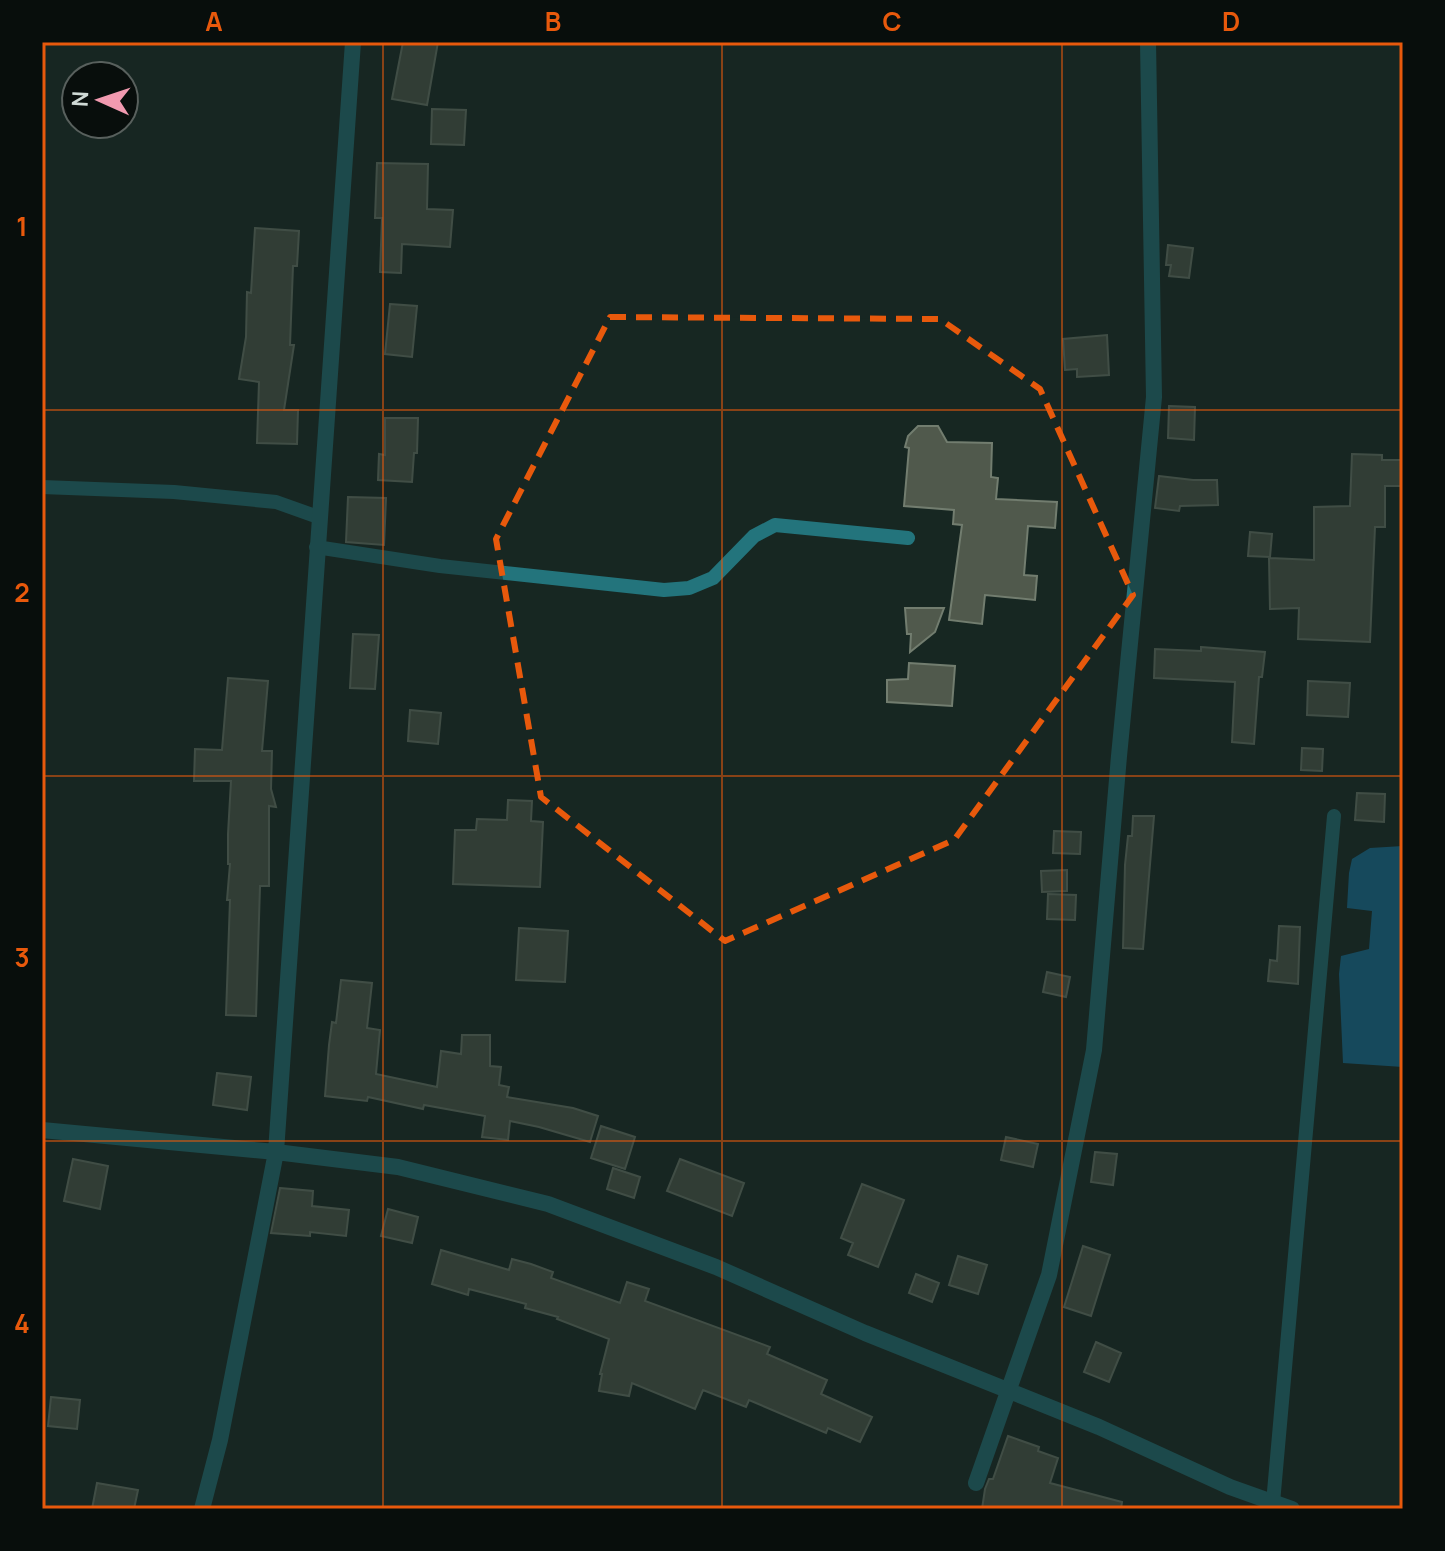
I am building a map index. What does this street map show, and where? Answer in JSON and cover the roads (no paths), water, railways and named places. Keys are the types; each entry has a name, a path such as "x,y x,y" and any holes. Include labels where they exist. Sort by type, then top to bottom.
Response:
{"street":[{"path":"202,1509 220,1440 276,1152 353,42"},
{"path":"976,1483 1049,1275 1094,1050 1154,397 1148,42"},
{"path":"42,1130 398,1167 548,1204 716,1267 865,1333 1099,1427 1230,1487 1292,1509"}],"lane":[{"path":"42,487 174,492 276,502 318,517"},
{"path":"316,547 440,566 664,590 689,588 713,578 754,536 775,525 908,538"},
{"path":"1273,1503 1334,816"}],"water":[{"path":"1403,846 1403,1067 1343,1063 1341,956 1369,949 1372,911 1347,908 1352,859 1370,848"}]}
